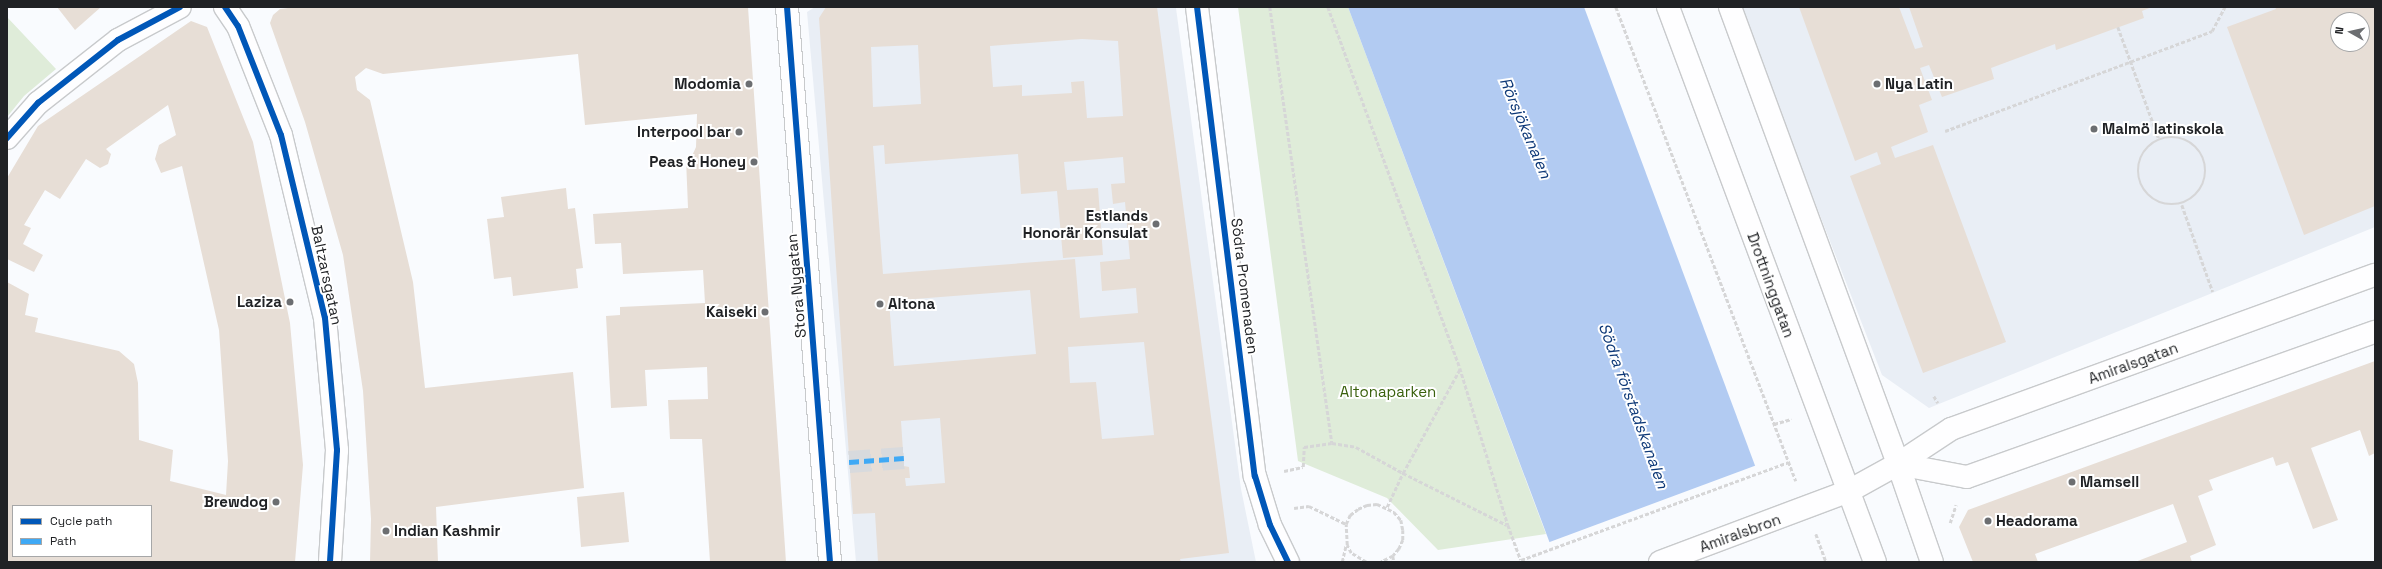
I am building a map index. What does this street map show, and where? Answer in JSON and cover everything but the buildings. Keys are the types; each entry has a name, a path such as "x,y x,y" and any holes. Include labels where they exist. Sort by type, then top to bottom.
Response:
{"main road":[{"path":"7,138 38,103 118,40 180,7"},
{"name":"Baltzarsgatan","path":"225,7 238,26 281,135 325,318 337,450 330,562"},
{"name":"Stora Nygatan","path":"787,7 830,562"},
{"name":"Södra Promenaden","path":"1197,7 1255,476 1270,525 1288,562"},
{"name":"Drottninggatan","path":"1668,7 1875,562"},
{"path":"1730,7 1898,464 1932,562"},
{"name":"Amiralsgatan","path":"1801,510 1849,491 1898,464 1951,429 2375,275"},
{"path":"1898,464 1967,477 2375,332"},
{"name":"Amiralsbron","path":"1660,562 1801,510"}],"path":[{"path":"1270,7 1332,443"},
{"path":"1328,7 1460,368 1508,525 1522,560 1789,462"},
{"path":"1616,7 1789,462 1801,510 1826,562"},
{"path":"1945,131 2212,31 2225,7"},
{"path":"2118,27 2159,139"},
{"path":"2170,137 2182,138 2192,142 2205,160 2207,171 2200,192 2192,200 2182,205 2170,206 2153,200 2141,188 2137,177 2138,165 2142,154 2149,145 2159,139 2170,137"},
{"path":"2182,205 2213,292"},
{"path":"1387,507 1403,473 1460,368"},
{"path":"1255,476 1303,467 1304,447 1332,443 1356,447 1403,473 1508,525"},
{"path":"1950,525 1956,503 1962,500"},
{"path":"1342,562 1347,545 1346,524 1350,515 1367,505 1377,504 1387,507 1401,520 1403,530 1403,540 1393,556 1381,562"},
{"path":"1265,510 1309,506 1346,524"},
{"path":"1347,545 1351,553 1366,562"},
{"path":"1393,556 1394,562"}],"shaded area":[{"name":"Altona","path":"815,7 1176,8 1241,489 1256,562 856,562 807,12"},
{"name":"Malmö latinskola","path":"1739,7 2375,7 2375,227 1929,408 1882,375"}],"green space":[{"name":"Altonaparken","path":"1238,7 1348,7 1546,534 1438,550 1387,498 1298,461"},
{"path":"7,17 56,69 24,96 7,117"}],"water":[{"path":"1348,7 1584,7 1791,562 1557,562"}],"pier":[{"path":"1757,465 1793,562 1555,562 1547,543"}],"tunnel":[{"path":"849,462 904,458"}],"marked path":[{"path":"849,462 904,458"}],"cycle path":[{"path":"7,138 38,103 118,40 180,7"},
{"path":"225,7 238,26 281,135 325,318 337,450 330,562"},
{"path":"787,7 830,562"},
{"path":"1197,7 1255,476 1270,525 1288,562"}],"place":[{"name":"Modomia","path":"749,84"},
{"name":"Nya Latin","path":"1877,84"},
{"name":"Malmö latinskola","path":"2094,129"},
{"name":"Interpool bar","path":"739,132"},
{"name":"Peas & Honey","path":"754,162"},
{"name":"Estlands Honorär Konsulat","path":"1156,224"},
{"name":"Laziza","path":"290,302"},
{"name":"Altona","path":"880,304"},
{"name":"Kaiseki","path":"765,312"},
{"name":"Mamsell","path":"2072,482"},
{"name":"Brewdog","path":"276,502"},
{"name":"Headorama","path":"1988,521"},
{"name":"Indian Kashmir","path":"386,531"}],"water label":[{"name":"Rörsjökanalen","path":"1525,128"},
{"name":"Södra förstadskanalen","path":"1633,406"}]}
